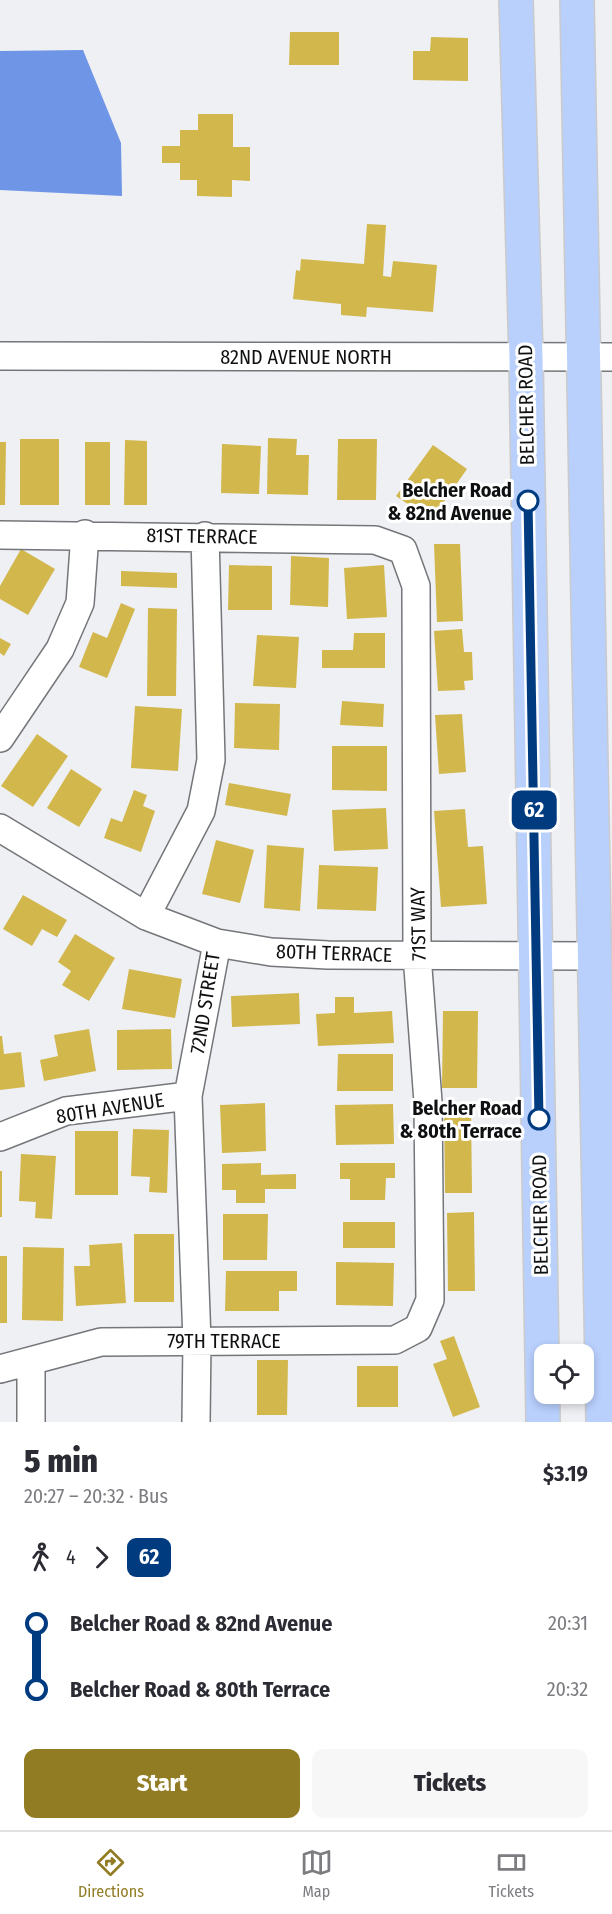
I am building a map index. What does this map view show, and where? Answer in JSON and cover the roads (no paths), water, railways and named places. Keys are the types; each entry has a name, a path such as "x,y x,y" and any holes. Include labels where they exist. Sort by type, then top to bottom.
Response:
{"main road":[{"name":"BELCHER ROAD","path":"516,0 526,358 543,1422"},
{"path":"577,0 598,356 595,956 603,1422"}],"street":[{"name":"82ND AVENUE NORTH","path":"0,356 526,358 598,356"},
{"name":"81ST TERRACE","path":"0,534 375,540 403,550"},
{"path":"0,738 60,649 81,603 85,534"},
{"path":"0,828 146,916 201,810 211,759 205,536"},
{"name":"71ST WAY","path":"403,550 416,586 417,955 428,1102 430,1300"},
{"name":"72ND STREET","path":"146,916 217,943 188,1096 197,1341 196,1422"},
{"name":"80TH TERRACE","path":"217,943 295,954 595,956"},
{"name":"80TH AVENUE","path":"0,1137 66,1111 188,1096"},
{"name":"79TH TERRACE","path":"0,1369 101,1342 395,1340 418,1328 430,1300"},
{"path":"31,1362 31,1422"}],"water":[{"path":"83,50 121,143 122,196 0,190 0,51"}],"place":[{"name":"Belcher Road & 82nd Avenue","path":"528,501"},
{"name":"Belcher Road & 80th Terrace","path":"539,1119"}]}
